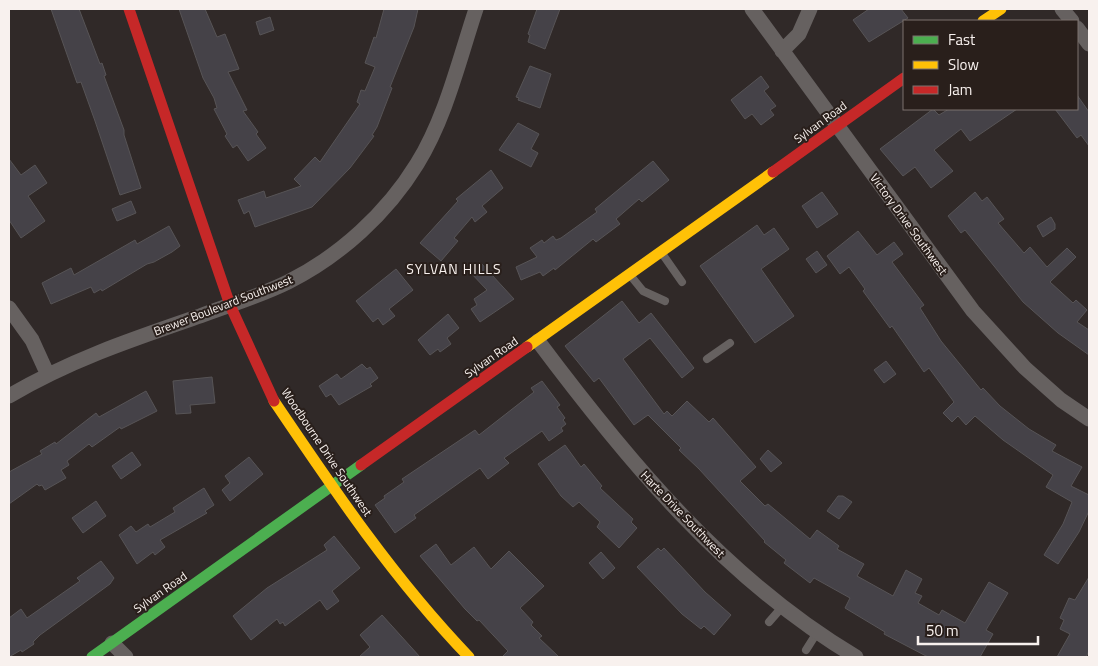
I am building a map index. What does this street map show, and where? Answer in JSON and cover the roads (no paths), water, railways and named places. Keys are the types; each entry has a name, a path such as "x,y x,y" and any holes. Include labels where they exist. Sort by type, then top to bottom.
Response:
{"main road":[{"name":"Woodbourne Drive Southwest","path":"128,9 230,305 274,401 332,487 393,572 427,613 469,657"},
{"path":"984,20 1001,9"},
{"name":"Sylvan Road","path":"92,657 538,341 903,79"}],"street":[{"name":"Brewer Boulevard Southwest","path":"9,396 48,373 94,353 230,305 288,282 338,251 382,211 417,163 445,105 476,9"},
{"name":"Victory Drive Southwest","path":"752,9 973,311 1025,368 1062,400 1089,419"},
{"path":"782,51 799,34 810,9"},
{"path":"1062,9 1071,20"},
{"path":"1078,29 1089,44"},
{"path":"9,308 32,340 48,373"},
{"name":"Harte Drive Southwest","path":"538,341 587,406 640,469 708,542 758,588 854,657"},
{"path":"112,643 126,657"}],"lane":[{"path":"661,252 682,282"},
{"path":"630,275 642,292 665,301"},
{"path":"707,359 730,343"},
{"path":"769,622 783,606"},
{"path":"806,650 818,631"}],"district":[{"name":"SYLVAN HILLS","path":"454,268"}]}
